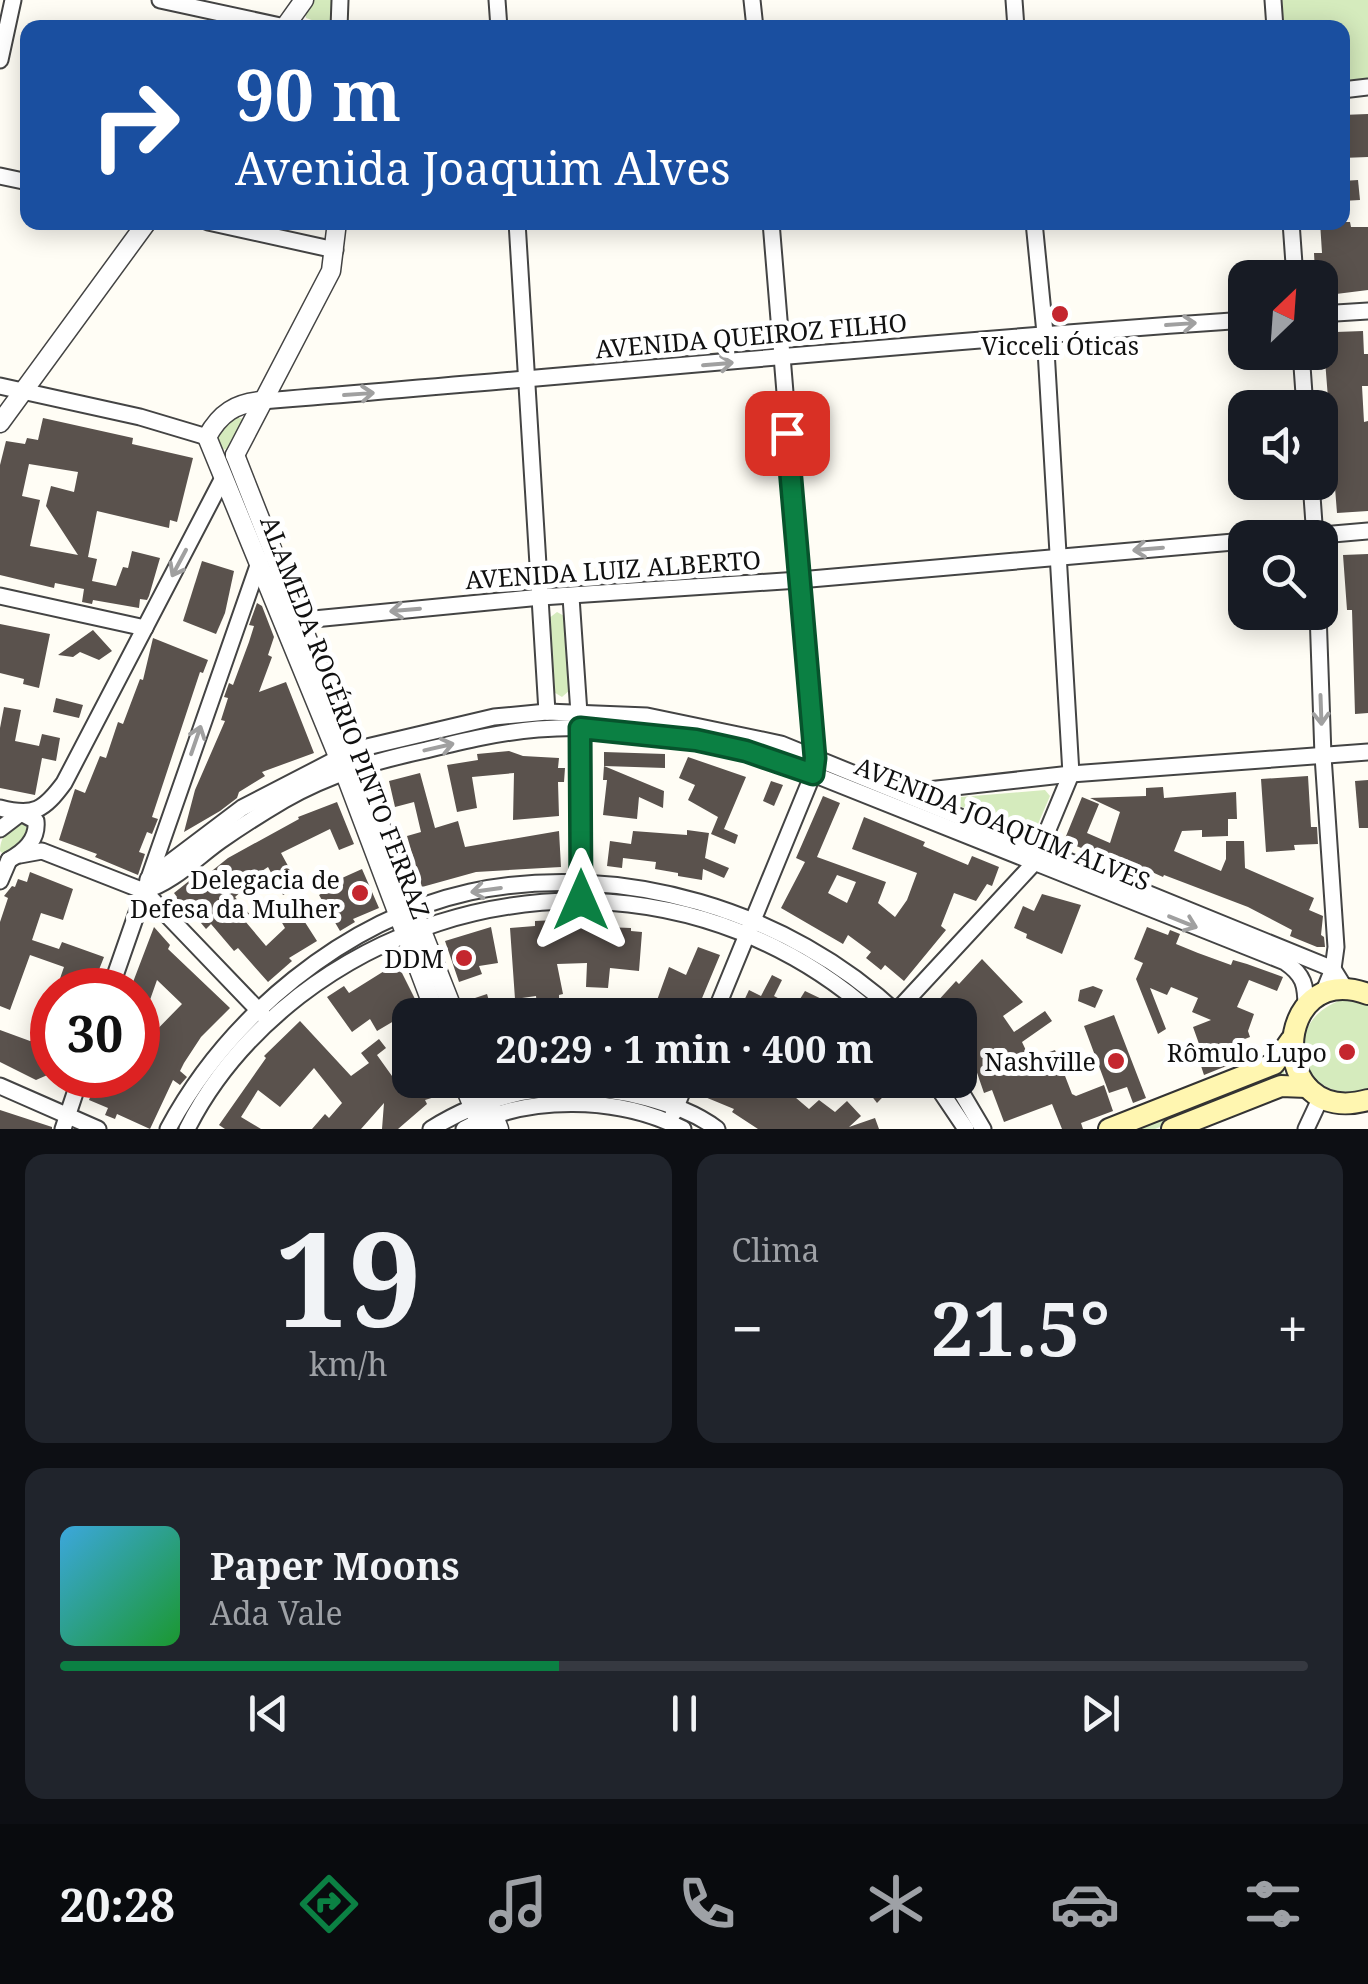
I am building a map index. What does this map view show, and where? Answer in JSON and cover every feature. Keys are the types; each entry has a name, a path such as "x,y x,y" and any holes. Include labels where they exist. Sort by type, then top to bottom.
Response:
{"main road":[{"path":"1314,1092 1291,1057 1296,1022 1314,1002 1360,989"},
{"path":"1109,1129 1274,1064 1291,1040"},
{"path":"1172,1129 1281,1086 1314,1092 1338,1103 1368,1100"}],"street":[{"path":"0,60 14,0"},
{"path":"160,0 210,5 262,20"},
{"path":"0,423 140,230"},
{"path":"244,230 335,250"},
{"path":"0,829 21,814 48,804 64,783 225,463 331,271 336,230"},
{"path":"517,230 547,712"},
{"path":"721,998 814,766 771,230"},
{"path":"910,998 1038,856 1071,774 1045,333 1035,230"},
{"path":"1292,230 1294,260"},
{"path":"1338,313 1368,311"},
{"name":"AVENIDA QUEIROZ FILHO","path":"262,401 781,359 1045,333 1228,321"},
{"path":"0,386 140,417 207,437 232,408 242,402 262,401"},
{"name":"ALAMEDA ROGÉRIO PINTO FERRAZ","path":"207,437 225,463 266,555 349,760 409,922 431,998"},
{"path":"1338,534 1368,531"},
{"name":"AVENIDA LUIZ ALBERTO","path":"292,622 541,597 799,580 1228,542"},
{"path":"118,968 266,555"},
{"path":"0,596 145,628"},
{"path":"571,597 580,720 581,892"},
{"path":"1314,1002 1333,969 1336,946 1319,630"},
{"name":"AVENIDA JOAQUIM ALVES","path":"146,885 242,808 349,760 494,717 547,712 814,766 906,793 1038,856 1284,962 1300,972 1314,1002"},
{"name":"AVENIDA JOAQUIM ALVES","path":"146,885 160,886 222,839 349,760 580,720"},
{"path":"906,793 1071,774 1368,752"},
{"name":"AVENIDA JOAQUIM ALVES","path":"814,766 1333,969"},
{"path":"0,808 36,820 42,852"},
{"path":"0,881 9,857 36,829"},
{"path":"164,832 170,842 181,846 197,841"},
{"path":"9,857 42,852 146,885 262,1015"},
{"path":"168,1129 184,1100 262,1015 340,947 409,922 614,886 698,902 832,962 876,998"},
{"name":"ALAMEDA ROGÉRIO PINTO FERRAZ","path":"409,922 447,998"},
{"path":"752,927 854,998"},
{"path":"1333,969 1360,989"},
{"path":"187,1129 197,1108 262,1015"},
{"path":"0,1086 65,1122 98,1129"},
{"path":"1309,1128 1314,1092"},
{"path":"65,1122 73,1098"},
{"path":"945,1098 966,1129"},
{"path":"965,1098 983,1129"},
{"path":"430,1129 552,1103 588,1104 718,1129"}],"green space":[{"path":"314,0 331,0 330,20 312,20 305,13"},
{"path":"1282,0 1368,0 1368,82 1350,83 1350,20 1283,20"},
{"path":"234,416 243,419 244,424 230,450 221,449 217,434"},
{"path":"557,612 566,617 570,690 562,697 552,691 548,619"},
{"path":"1045,790 1050,796 1035,831 1028,835 948,801 949,798"},
{"path":"26,820 29,824 24,838 4,855 0,851 4,836"},
{"path":"1341,1000 1368,1004 1368,1088 1346,1092 1328,1087 1314,1077 1303,1045 1308,1028 1320,1012"},
{"path":"1278,1068 1285,1075 1155,1129 1125,1129"}],"building":[{"path":"1368,114 1368,157 1350,158 1350,115"},
{"path":"1350,180 1358,180 1360,200 1350,201"},
{"path":"1350,222 1351,227 1368,227 1368,290 1338,294 1338,260 1314,260 1314,253 1322,253 1321,230 1350,230"},
{"path":"1363,331 1364,354 1368,354 1368,386 1362,386 1364,422 1368,421 1368,511 1337,513 1338,390 1327,390 1326,370 1338,370 1338,332"},
{"path":"43,418 133,438 132,444 193,458 177,522 170,520 169,528 97,511 88,557 97,559 92,581 116,586 123,567 128,568 132,551 160,558 149,596 147,600 140,599 139,608 93,600 92,604 82,602 84,589 55,583 54,588 0,575 0,465 6,441 25,444 27,438 38,440","holes":["29,464 78,472 74,492 51,486 46,506 78,555 30,546 40,500 22,496"]},
{"path":"1368,554 1368,713 1355,714 1352,610 1347,610 1343,555"},
{"path":"202,561 234,571 216,634 183,621"},
{"path":"257,603 262,606 274,637 268,655 272,657 259,692 286,682 314,753 262,772 265,776 239,792 237,798 184,832 195,790 225,721 221,720 228,698 224,697 229,683 233,685 249,642 254,626 249,625"},
{"path":"0,624 50,634 39,688 23,684 24,679 0,673"},
{"path":"93,630 112,651 99,660 80,652 73,657 58,655"},
{"path":"153,638 208,660 203,673 200,672 152,817 158,819 152,834 147,832 139,852 145,854 138,875 59,840 75,789 85,793 100,756 106,758 118,722 123,724 140,679 143,680"},
{"path":"56,698 83,705 79,718 53,712"},
{"path":"4,707 21,710 15,741 39,746 42,734 60,738 56,761 42,758 35,795 0,788"},
{"path":"509,751 523,756 559,758 558,768 565,768 564,782 558,782 559,816 513,820 514,773 472,777 477,808 457,812 447,765 478,760 477,754"},
{"path":"604,752 665,754 665,768 604,766"},
{"path":"688,757 746,777 724,829 738,835 735,844 711,834 718,817 688,800 695,785 679,778"},
{"path":"604,766 664,791 663,808 639,797 637,819 603,815 607,780 603,780"},
{"path":"420,773 435,828 458,821 465,847 559,831 561,867 476,872 422,887 407,836 421,832 414,802 395,807 389,781"},
{"path":"1308,776 1311,827 1317,827 1318,844 1266,852 1261,779"},
{"path":"1368,780 1368,828 1359,828 1355,781"},
{"path":"771,781 783,785 774,806 763,801"},
{"path":"1163,787 1164,798 1236,792 1237,819 1228,819 1228,836 1202,837 1202,830 1182,831 1174,851 1221,871 1226,841 1244,841 1245,868 1314,898 1309,910 1323,916 1321,935 1325,947 1290,936 1292,930 1248,907 1064,841 1082,797 1099,804 1087,833 1110,843 1120,812 1090,798 1146,796 1146,788"},
{"path":"823,796 840,803 817,857 886,882 878,903 895,917 907,900 917,873 852,849 864,817 968,865 972,856 999,867 992,886 987,884 976,901 954,893 941,926 946,930 904,981 885,965 881,970 866,958 871,952 848,935 843,944 781,908 805,862 796,858","holes":["837,875 856,882 847,903 828,893"]},
{"path":"337,802 354,844 339,850 330,829 281,853 299,886 283,895 268,867 247,881 250,884 235,897 251,916 245,921 266,946 285,928 277,914 288,907 296,919 301,916 317,941 289,958 292,961 268,982 211,924 206,929 185,904 181,908 174,893 189,881 193,886 228,858 298,817"},
{"path":"687,830 709,833 705,858 729,868 724,878 703,869 702,880 678,876 655,869 656,862 623,858 622,868 607,866 610,841 631,844 633,831 687,835"},
{"path":"362,869 379,908 353,919 355,922 340,931 319,895"},
{"path":"30,872 73,889 63,920 41,913 32,940 59,949 62,942 104,957 100,968 64,968 30,955 10,1010 0,1006 0,922 8,898 4,896 18,879 27,882"},
{"path":"1042,894 1081,905 1062,954 1026,938 1027,934 1014,928 1023,906 1034,911"},
{"path":"535,921 579,921 579,926 642,932 639,971 610,968 608,988 586,987 587,963 557,964 563,994 559,998 515,998 510,928 535,926"},
{"path":"154,927 170,945 168,949 230,1008 201,1037 180,1071 187,1077 180,1085 173,1080 150,1129 117,1114 115,1119 105,1115 108,1108 89,1100 160,1098 160,1026 182,1004 160,983 160,968 138,968"},
{"path":"491,927 498,963 479,966 482,974 459,982 445,941"},
{"path":"1147,927 1168,935 1170,930 1180,934 1176,944 1198,953 1283,977 1277,991 1249,980 1237,1007 1254,1014 1250,1037 1242,1040 1247,1053 1239,1061 1204,1075 1198,1057 1203,1055 1193,1027 1211,1020 1192,1012 1198,998 1171,987 1167,995 1150,988 1166,1029 1158,1034 1136,979 1143,963 1134,959"},
{"path":"698,947 720,955 702,998 658,998 669,967 686,975"},
{"path":"982,959 1023,1002 1003,1016 1014,1032 1045,1011 1052,1021 1022,1042 1030,1059 1055,1050 1072,1094 1076,1096 1104,1085 1113,1111 1081,1123 1083,1129 1062,1129 1052,1104 1004,1122 992,1090 984,1093 977,1073 977,998 940,998 956,981 959,984"},
{"path":"397,963 414,998 392,998 392,1022 377,1031 370,1019 352,1032 327,997 344,986 349,993"},
{"path":"772,975 782,980 774,996 778,998 745,998 749,990 761,996"},
{"path":"1093,986 1103,990 1095,1008 1078,1001 1080,990"},
{"path":"805,991 820,998 801,998"},
{"path":"1114,1015 1146,1098 1133,1103 1127,1087 1109,1093 1084,1026"},
{"path":"300,1021 351,1076 369,1063 361,1053 379,1039 386,1048 377,1055 392,1076 392,1098 432,1098 398,1129 382,1129 384,1103 361,1129 312,1129 342,1103 314,1068 280,1107 258,1090 241,1117 261,1129 225,1129 219,1125 264,1056"},
{"path":"0,1030 30,1041 30,1077 0,1062"},
{"path":"707,1098 796,1098 809,1109 819,1100 835,1112 847,1101 861,1116 849,1127 875,1118 879,1129 758,1129 732,1112 734,1109"},
{"path":"0,1110 52,1127 52,1129 0,1129"}],"place":[{"name":"Vicceli Óticas","path":"1060,314"},
{"name":"Delegacia de Defesa da Mulher","path":"360,893"},
{"name":"DDM","path":"464,958"},
{"name":"Rômulo Lupo","path":"1347,1052"},
{"name":"Nashville","path":"1116,1061"}],"route":[{"path":"581,900 580,728 696,740 746,751 813,774 815,758 787,433"}]}
